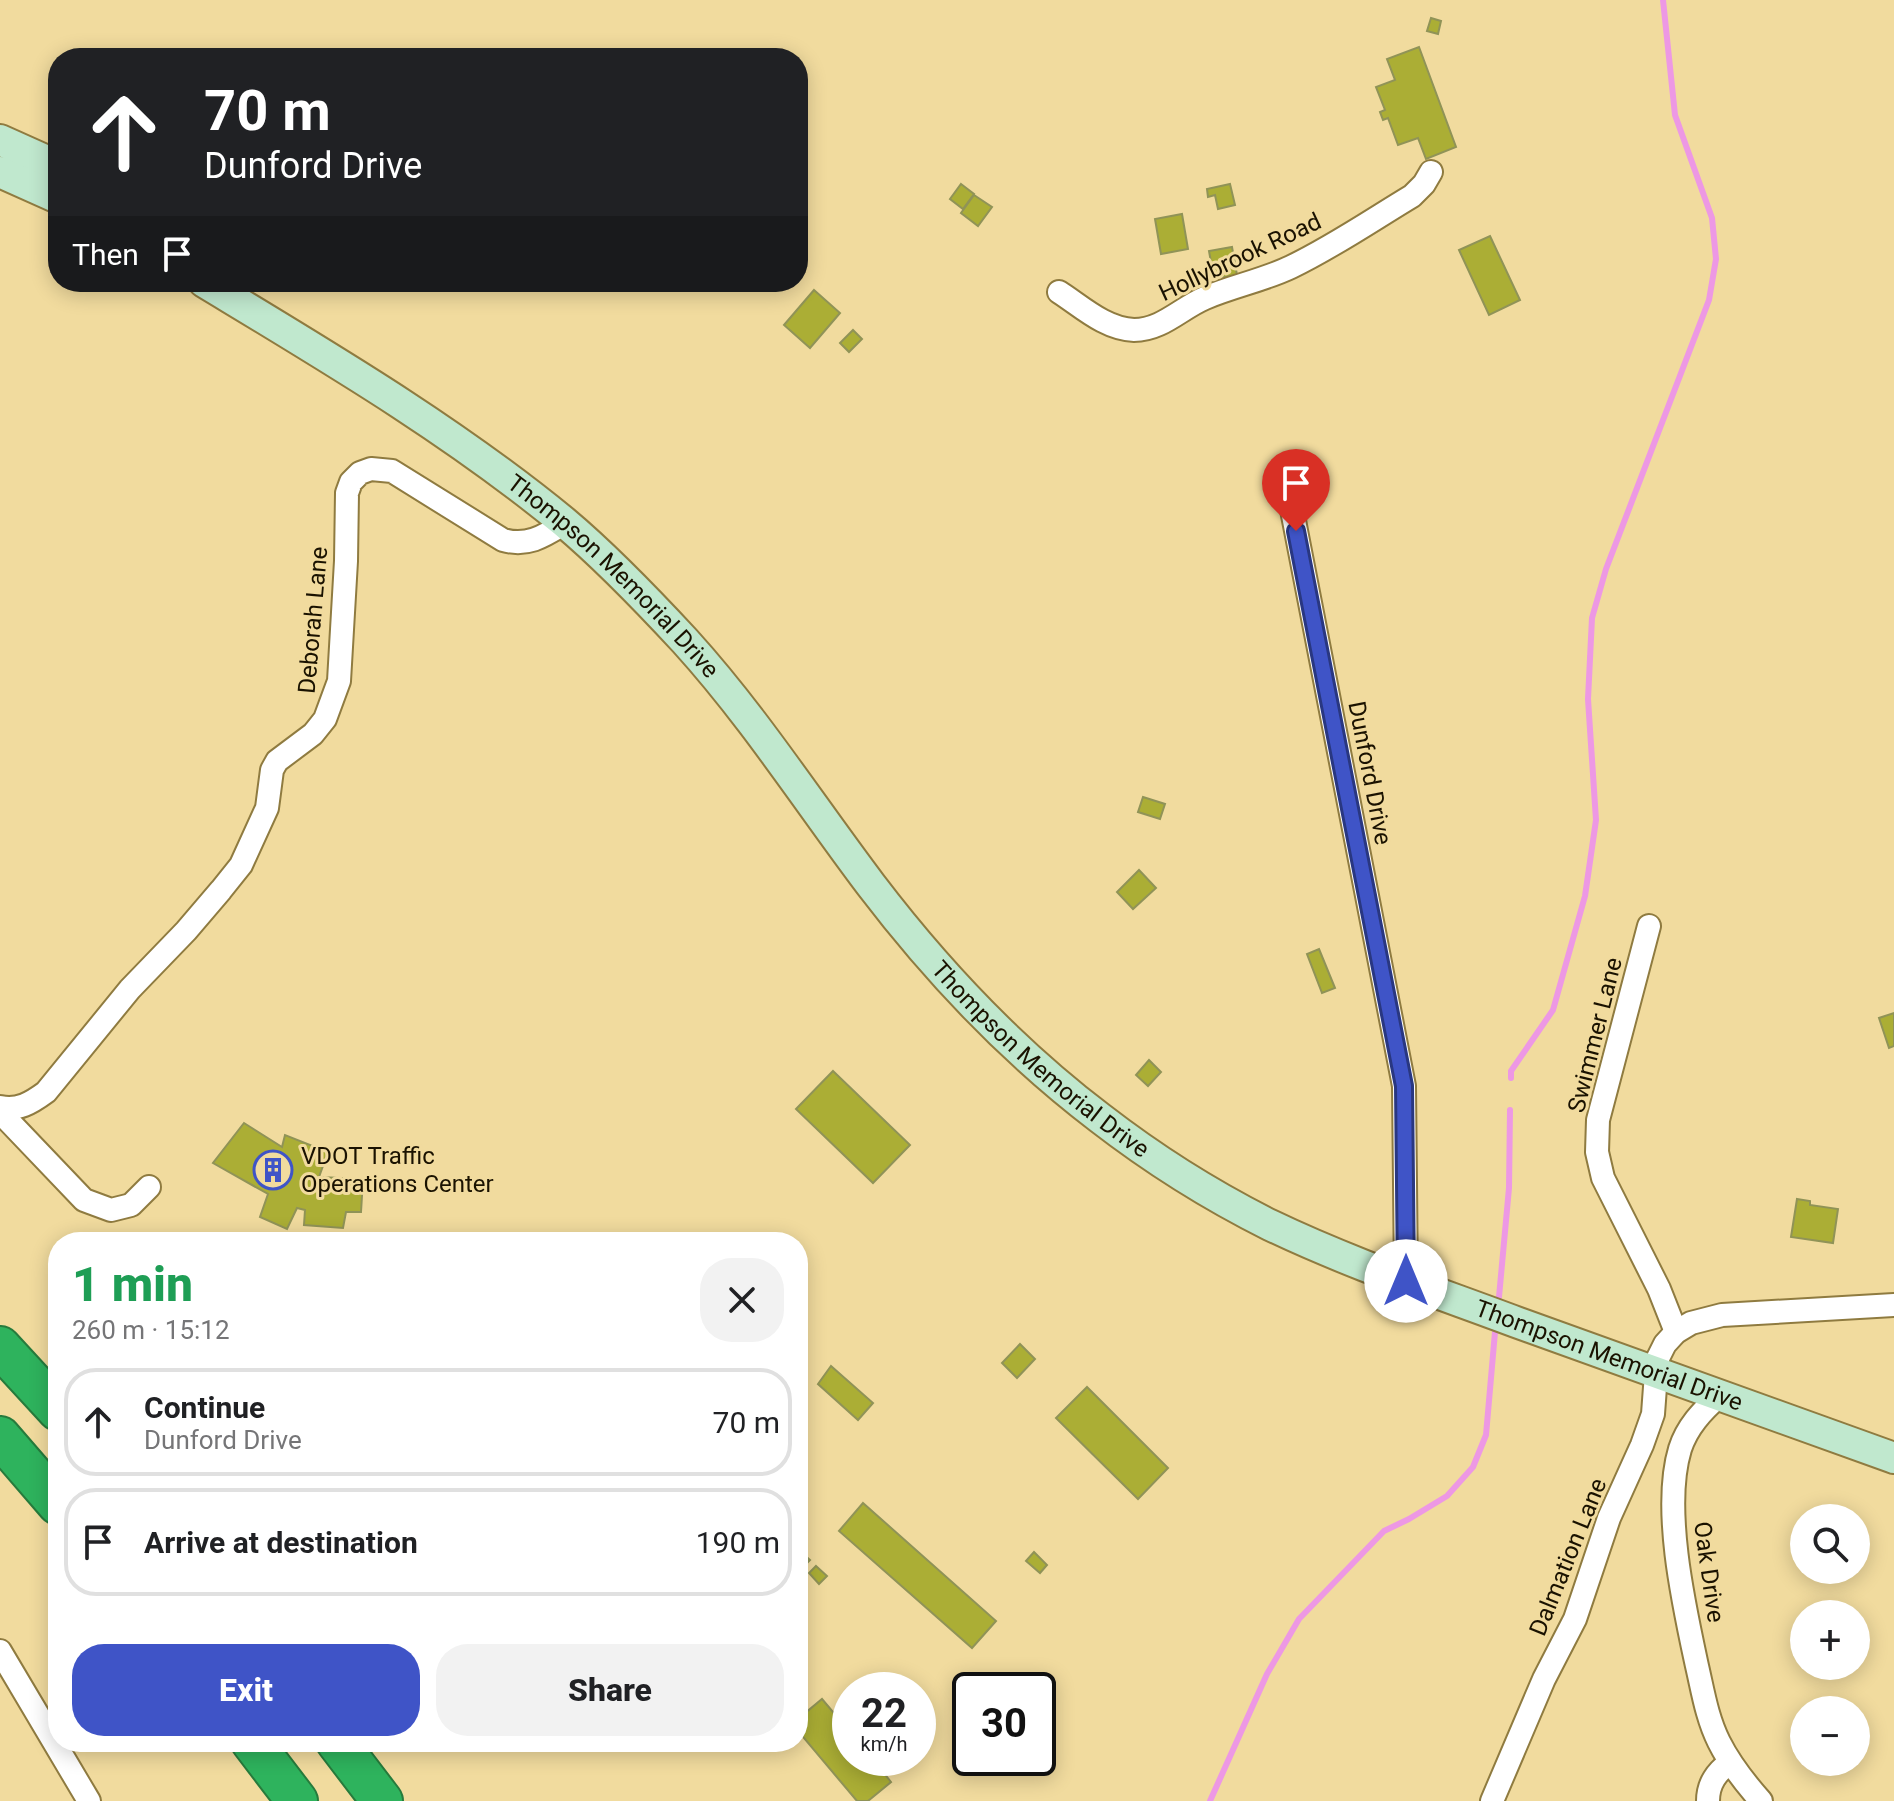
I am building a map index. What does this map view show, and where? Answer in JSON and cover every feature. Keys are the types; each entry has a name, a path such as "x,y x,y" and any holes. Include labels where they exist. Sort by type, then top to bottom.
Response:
{"highway":[{"path":"0,1347 48,1399"},
{"path":"0,1437 48,1492"},
{"path":"260,1752 297,1801"},
{"path":"345,1752 382,1801"}],"main road":[{"path":"0,140 48,162"},
{"path":"0,172 48,194"},
{"name":"Thompson Memorial Drive","path":"221,292 376,386 452,438 565,523 615,569 705,665 781,760 872,886 940,971 1018,1050 1102,1120 1155,1158 1216,1196 1313,1244 1655,1373 1894,1458"},
{"name":"Thompson Memorial Drive","path":"260,292 335,346 376,386"}],"street":[{"name":"Hollybrook Road","path":"1059,292 1105,323 1133,330 1163,323 1204,298 1294,266 1412,196 1431,172"},
{"name":"Deborah Lane","path":"0,1110 31,1103 46,1092 130,989 221,890 241,865 267,808 272,770 277,761 313,734 325,719 339,681 347,493 351,482 360,473 371,469 392,471 503,540 514,543 528,543 541,538 565,523"},
{"name":"Dunford Drive","path":"1284,469 1404,1086 1406,1281"},
{"name":"Swimmer Lane","path":"1649,926 1598,1120 1597,1152 1603,1178 1659,1289 1676,1332"},
{"name":"Deborah Lane","path":"0,1110 84,1200 111,1210 131,1205 149,1187"},
{"path":"1655,1373 1665,1344 1676,1332 1691,1323 1737,1313 1894,1305"},
{"name":"Dalmation Lane","path":"1492,1801 1532,1707 1575,1619 1609,1518 1642,1445 1653,1414 1655,1373"},
{"name":"Oak Drive","path":"1719,1396 1688,1430 1680,1450 1674,1509 1681,1579 1709,1719 1730,1762 1761,1801"},
{"path":"0,1651 48,1732"},
{"path":"60,1752 89,1801"},
{"path":"1708,1801 1712,1782 1730,1762"}],"building":[{"path":"1431,18 1441,21 1438,34 1427,31"},
{"path":"1419,47 1456,147 1426,159 1418,138 1398,145 1388,118 1383,120 1380,112 1385,110 1376,87 1395,80 1387,59"},
{"path":"961,184 974,194 963,209 950,199"},
{"path":"1230,184 1235,205 1218,209 1215,195 1208,197 1207,189"},
{"path":"974,195 992,207 978,226 961,213"},
{"path":"1182,214 1188,249 1161,254 1155,219"},
{"path":"1490,236 1520,300 1489,315 1459,250"},
{"path":"1232,247 1237,275 1214,279 1209,251"},
{"path":"814,290 840,313 810,348 784,325"},
{"path":"853,330 862,339 849,352 840,343"},
{"path":"1143,797 1165,804 1160,819 1138,812"},
{"path":"1139,870 1156,888 1133,909 1117,892"},
{"path":"1319,949 1335,988 1322,993 1307,954"},
{"path":"1894,1013 1894,1046 1889,1048 1879,1018"},
{"path":"1149,1060 1161,1072 1148,1086 1136,1075"},
{"path":"833,1071 910,1145 873,1183 796,1109"},
{"name":"VDOT Traffic Operations Center","path":"244,1123 282,1147 285,1135 328,1152 319,1177 363,1179 361,1212 346,1212 343,1228 304,1225 305,1210 297,1208 287,1229 260,1217 268,1194 213,1163"},
{"path":"1797,1199 1810,1201 1810,1205 1838,1209 1833,1243 1791,1237"},
{"path":"1020,1344 1035,1359 1017,1378 1002,1363"},
{"path":"831,1366 873,1403 858,1420 818,1384"},
{"path":"1087,1387 1168,1468 1138,1499 1056,1418"},
{"path":"863,1503 996,1621 972,1648 839,1531"},
{"path":"1034,1552 1047,1565 1040,1573 1026,1561"},
{"path":"816,1566 827,1576 819,1584 809,1573"},
{"path":"822,1699 832,1711 832,1771 808,1743 808,1711"},
{"path":"836,1776 886,1776 891,1782 868,1801 857,1801"}],"waterway":[{"path":"1511,1078 1511,1071 1553,1010 1585,896 1596,820 1588,699 1592,618 1606,569 1709,300 1716,259 1712,218 1675,115 1663,0"},
{"path":"1499,1297 1509,1188 1510,1110"},
{"path":"1210,1801 1267,1674 1299,1619 1384,1531 1447,1496 1473,1467 1486,1435 1495,1332"}],"place":[{"name":"VDOT Traffic Operations Center","path":"273,1170"}],"route":[{"path":"1296,531 1404,1086 1406,1281"}]}
